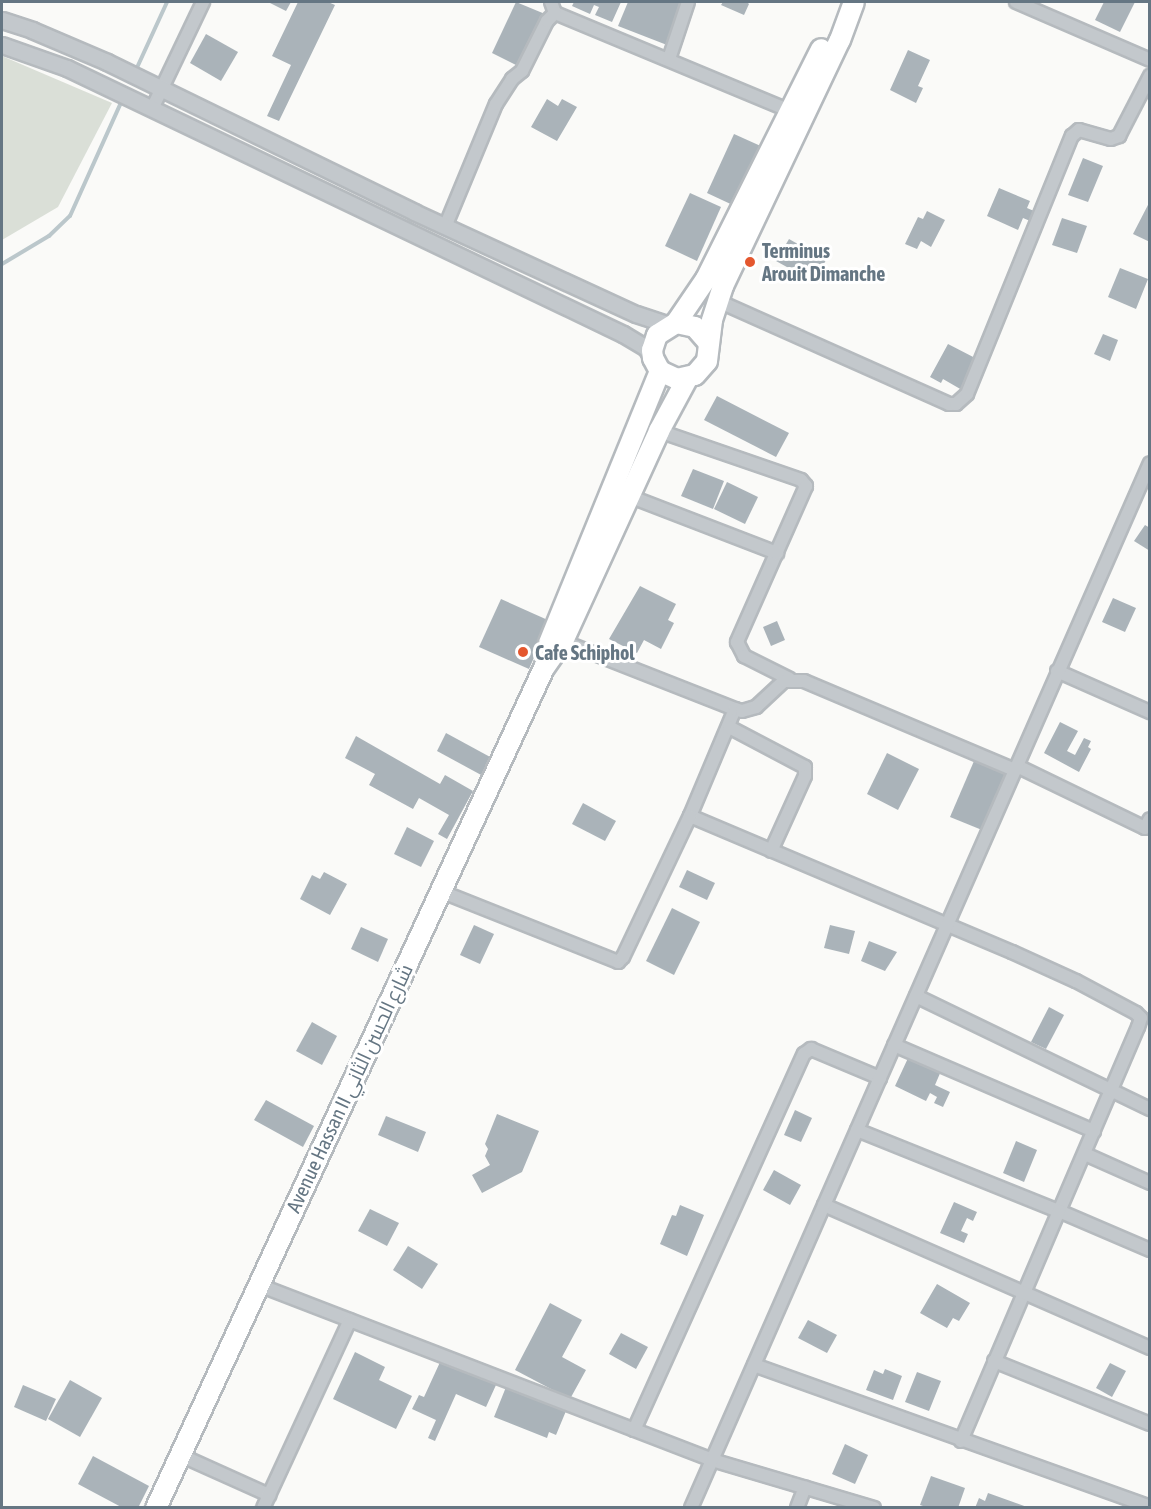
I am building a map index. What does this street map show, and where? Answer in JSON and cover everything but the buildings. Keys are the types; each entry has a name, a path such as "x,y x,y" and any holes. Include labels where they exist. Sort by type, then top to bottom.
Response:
{"main road":[{"path":"847,2 706,279 673,324 657,335 652,350 657,364 668,376 687,379 695,375 707,360 708,342 718,302 730,270 840,40 854,2"},
{"path":"673,324 695,327 708,342"},
{"name":"Avenue Hassan II شارع الحسن الثاني","path":"156,1508 544,668 657,364"},
{"name":"Avenue Hassan II شارع الحسن الثاني","path":"556,638 687,379"}],"street":[{"path":"146,106 203,2"},
{"path":"669,59 688,2"},
{"path":"1016,2 1149,60"},
{"path":"446,227 496,104 512,79 522,71 553,7 790,111"},
{"path":"2,20 32,30 107,62 446,227 636,314 673,324"},
{"path":"2,45 67,68 623,334 645,348 657,364"},
{"path":"98,84 107,62"},
{"path":"718,302 949,404 956,404 967,394 1072,136 1079,130 1111,139 1119,136 1149,76"},
{"path":"659,431 801,480 806,489 737,642 744,656 790,679 804,681 1016,768 1148,826"},
{"path":"692,1508 1149,463"},
{"path":"629,496 777,553"},
{"path":"556,638 735,710 742,711 756,707 779,684 790,679"},
{"path":"1057,670 1149,712"},
{"path":"440,891 618,962 623,957 690,816 735,710"},
{"path":"729,727 805,767 805,776 771,851"},
{"path":"690,816 1055,971 1141,1018 961,1441"},
{"path":"916,996 1149,1109"},
{"path":"894,1045 1094,1131"},
{"path":"634,1430 804,1054 811,1049 880,1078"},
{"path":"857,1130 1059,1211 1149,1250"},
{"path":"1085,1154 1149,1184"},
{"path":"824,1205 1149,1348"},
{"path":"259,1285 712,1460 874,1508"},
{"path":"263,1508 350,1320"},
{"path":"994,1361 1149,1424"},
{"path":"754,1365 1149,1508"},
{"path":"180,1455 269,1496"},
{"path":"797,1508 805,1487"}],"shaded area":[{"path":"2,56 112,103 58,207 2,240"}],"waterway":[{"path":"135,72 167,2"},
{"path":"2,264 49,236 70,216 123,98"}],"place":[{"name":"Terminus Arouit Dimanche","path":"750,262"},
{"name":"Cafe Schiphol","path":"523,652"}]}
